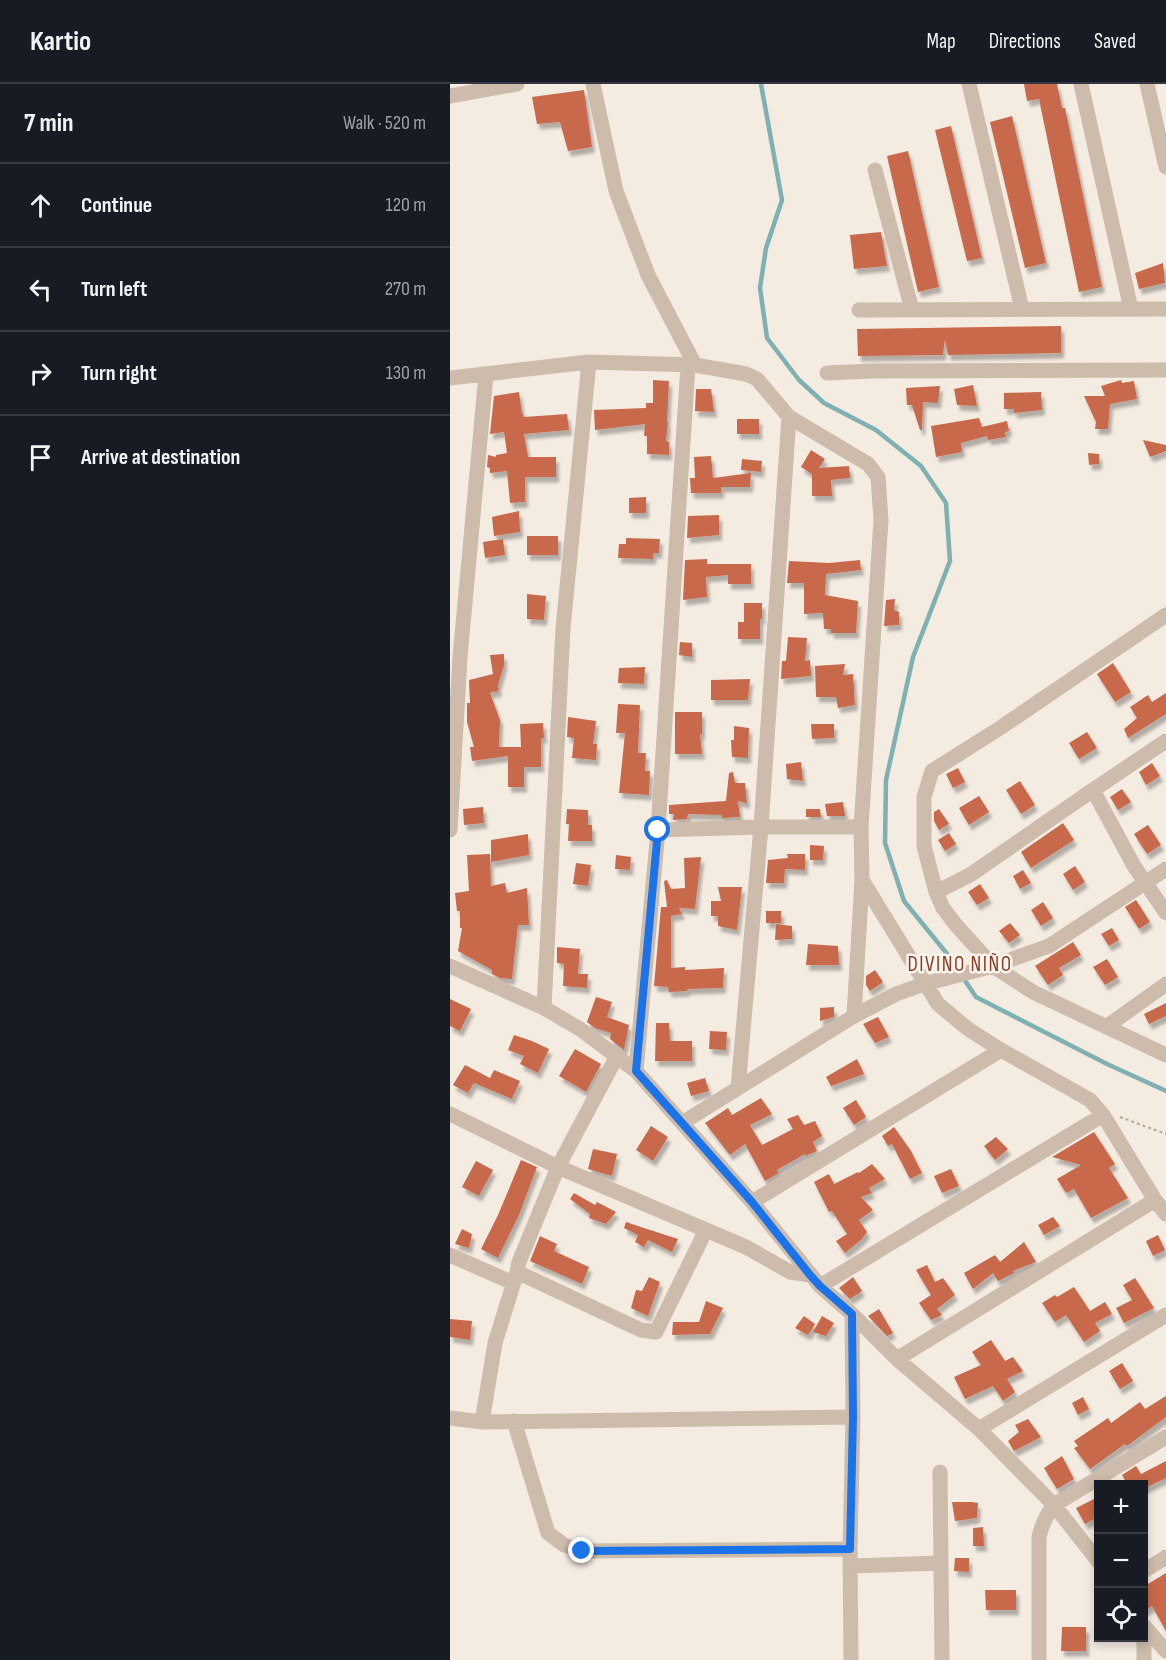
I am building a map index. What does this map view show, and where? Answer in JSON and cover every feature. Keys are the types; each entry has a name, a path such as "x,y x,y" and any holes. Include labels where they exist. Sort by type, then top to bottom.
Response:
{"street":[{"path":"450,96 518,84"},
{"path":"593,84 616,191 648,275 691,365 658,830 636,1071"},
{"path":"969,84 1022,309"},
{"path":"1082,84 1131,309"},
{"path":"1147,84 1161,120 1166,167"},
{"path":"875,170 912,310"},
{"path":"859,310 1166,309"},
{"path":"544,1008 562,634 589,362"},
{"path":"450,378 589,362 691,365 746,374 757,379 789,417 868,464 878,477 881,520 861,827 862,880 854,1016"},
{"path":"827,373 1166,370"},
{"path":"450,830 460,657 486,375"},
{"path":"738,1088 761,827 789,417"},
{"path":"1166,615 1000,728 932,771 924,797 924,846 936,892 943,908 956,925 993,966 1033,992 1166,1055"},
{"path":"936,892 970,875 1166,741"},
{"path":"1093,790 1134,866 1166,913"},
{"path":"658,830 861,827"},
{"path":"682,1123 854,1016 896,994 993,966 1049,946 1166,869"},
{"path":"862,880 931,983 938,1004 968,1029 1001,1050 1090,1100 1103,1115 1166,1214"},
{"path":"450,966 544,1008 580,1029 636,1071 752,1202 815,1280 897,1359 979,1429 1054,1505 1094,1556"},
{"path":"1106,1027 1166,984"},
{"path":"752,1202 1001,1050"},
{"path":"482,1422 495,1342 519,1262 558,1167 617,1056"},
{"path":"450,1114 558,1167 746,1247 790,1272 815,1280 1103,1115"},
{"path":"897,1359 1155,1200"},
{"path":"450,1255 515,1278 641,1330 656,1332 706,1230"},
{"path":"851,1660 852,1314"},
{"path":"979,1429 1166,1315"},
{"path":"450,1419 482,1422 853,1417"},
{"path":"514,1421 548,1533 564,1545 582,1551 850,1549"},
{"path":"1039,1660 1039,1537 1042,1524 1054,1505 1166,1437"},
{"path":"940,1472 942,1660"},
{"path":"1148,1568 1166,1557"},
{"path":"851,1566 941,1563"},
{"path":"1148,1631 1166,1651"},
{"path":"1144,1642 1144,1660"}],"path":[{"path":"1103,1115 1125,1118 1166,1134"}],"building":[{"path":"1024,84 1057,84 1062,108 1065,108 1102,287 1079,292 1039,99 1027,101"},
{"path":"584,90 592,147 568,151 560,122 537,124 532,97"},
{"path":"1012,116 1046,263 1025,268 990,122"},
{"path":"951,126 982,258 967,261 935,130"},
{"path":"908,151 939,287 918,292 887,156"},
{"path":"881,232 887,266 854,269 850,235"},
{"path":"1163,263 1165,283 1139,289 1135,273"},
{"path":"1061,326 1061,353 948,355 945,339 943,355 858,356 857,329"},
{"path":"653,380 669,381 666,441 669,442 669,455 647,454 645,424 595,430 594,410 646,408 646,403 653,403"},
{"path":"1121,380 1122,383 1134,381 1137,399 1110,404 1108,429 1095,429 1096,422 1084,396 1105,396 1101,386"},
{"path":"973,385 977,406 957,405 954,389"},
{"path":"940,386 938,403 923,402 922,430 920,430 912,405 907,405 906,388"},
{"path":"696,389 711,389 714,412 695,411"},
{"path":"519,392 524,417 567,414 569,430 524,434 528,457 556,457 556,477 525,477 525,502 510,503 507,471 490,473 490,468 487,467 488,455 496,457 496,455 507,453 504,432 490,434 494,396"},
{"path":"1041,392 1042,410 1014,413 1014,409 1004,409 1004,393"},
{"path":"979,418 982,427 1007,421 1009,431 1005,432 1006,437 988,440 987,436 961,443 962,452 936,457 931,426"},
{"path":"737,419 759,419 759,434 737,434"},
{"path":"1143,440 1166,445 1166,451 1150,457"},
{"path":"811,450 825,459 819,468 849,466 850,478 831,480 832,496 812,496 812,474 801,467"},
{"path":"1088,453 1099,454 1099,464 1089,465"},
{"path":"711,456 713,478 751,473 750,487 721,487 721,493 691,493 690,478 695,478 694,457"},
{"path":"742,459 762,461 761,472 741,470"},
{"path":"646,497 646,513 629,513 629,498"},
{"path":"519,511 520,532 494,536 492,517"},
{"path":"719,515 719,535 687,538 688,516"},
{"path":"527,536 558,536 558,555 527,555"},
{"path":"626,538 660,539 659,553 653,553 653,559 618,558 619,544 626,544"},
{"path":"503,539 505,555 485,558 483,542"},
{"path":"707,559 707,564 751,564 751,584 728,584 728,575 706,577 707,597 683,600 685,560"},
{"path":"860,560 861,570 826,574 825,595 858,601 856,633 831,633 831,629 824,629 823,613 804,614 804,583 787,583 789,561 829,563"},
{"path":"527,594 546,596 544,620 527,619"},
{"path":"895,599 894,610 899,612 899,625 884,626 886,600"},
{"path":"744,603 762,603 760,639 738,639 738,622 744,622"},
{"path":"788,637 807,638 805,661 810,660 811,676 781,679 782,661 786,661"},
{"path":"680,642 692,643 692,657 679,655"},
{"path":"504,654 499,690 496,695 495,691 490,693 500,720 499,747 521,747 520,724 543,723 541,767 524,767 524,787 508,787 508,756 472,761 470,747 474,747 467,722 467,703 470,703 469,680 493,674 490,655"},
{"path":"1113,663 1131,692 1115,702 1097,674"},
{"path":"845,664 843,675 853,674 855,705 838,708 836,697 816,697 815,666"},
{"path":"645,667 644,684 618,683 619,668"},
{"path":"750,679 748,700 711,700 711,680"},
{"path":"1166,693 1166,714 1128,738 1124,729 1137,718 1130,707 1148,695 1152,702"},
{"path":"618,704 640,705 638,753 646,753 645,771 650,771 649,795 619,793 625,733 616,733"},
{"path":"675,712 702,712 702,734 700,734 702,754 675,754"},
{"path":"568,717 596,721 593,744 597,744 596,760 572,758 574,738 567,737"},
{"path":"811,724 834,724 834,738 812,739"},
{"path":"734,726 749,728 748,758 732,757 731,740 734,740"},
{"path":"1087,732 1097,748 1079,759 1069,743"},
{"path":"801,762 803,781 787,779 786,764"},
{"path":"1152,763 1160,776 1146,785 1139,772"},
{"path":"958,768 965,782 953,788 946,774"},
{"path":"733,772 735,783 745,783 747,803 738,801 740,817 722,818 722,815 688,814 687,819 673,820 674,814 669,814 669,805 726,801 729,773"},
{"path":"1020,781 1035,805 1021,814 1006,790"},
{"path":"1122,789 1131,802 1118,810 1110,797"},
{"path":"979,796 989,812 969,825 959,808"},
{"path":"843,802 845,816 827,816 825,804"},
{"path":"483,807 484,823 464,825 463,809"},
{"path":"567,809 588,810 588,825 592,825 592,841 568,841"},
{"path":"806,809 820,809 821,817 806,817"},
{"path":"939,809 949,824 939,830 934,821 934,812"},
{"path":"1063,823 1074,840 1031,868 1021,852"},
{"path":"1148,825 1161,845 1147,854 1134,834"},
{"path":"949,833 956,844 945,851 938,840"},
{"path":"528,834 529,855 491,862 491,840"},
{"path":"810,845 824,846 823,860 810,860"},
{"path":"490,854 491,886 505,883 507,893 527,888 529,925 518,925 512,979 500,978 492,974 492,970 458,951 462,928 460,928 460,911 457,911 455,893 469,891 467,855"},
{"path":"787,854 805,854 805,870 785,869 784,883 766,883 768,860 788,858"},
{"path":"616,855 631,857 630,870 615,869"},
{"path":"701,857 695,909 679,908 682,914 671,916 671,968 685,967 685,970 724,968 723,988 669,992 668,987 654,986 661,907 667,907 664,881 667,880 671,889 685,888 684,858"},
{"path":"576,863 591,865 588,886 573,884"},
{"path":"1075,866 1085,882 1073,890 1063,874"},
{"path":"1023,870 1031,883 1020,889 1013,876"},
{"path":"980,884 989,898 977,905 968,892"},
{"path":"718,887 742,887 737,930 718,926 718,916 711,916 711,901 721,901"},
{"path":"1136,900 1150,922 1139,929 1125,907"},
{"path":"1043,902 1053,918 1041,926 1031,910"},
{"path":"766,911 781,911 781,923 766,923"},
{"path":"1010,923 1020,935 1009,943 999,931"},
{"path":"776,924 792,926 792,939 775,940"},
{"path":"1112,928 1119,940 1109,946 1101,934"},
{"path":"1073,942 1081,955 1059,968 1063,975 1048,985 1035,966"},
{"path":"808,944 838,946 839,965 806,965"},
{"path":"557,947 580,949 578,974 588,974 587,988 563,986 564,964 557,963"},
{"path":"1107,959 1118,977 1105,985 1093,967"},
{"path":"875,970 883,982 870,991 866,985 866,976"},
{"path":"596,997 612,1002 607,1017 629,1025 624,1050 610,1039 611,1033 595,1028 587,1022"},
{"path":"450,999 471,1009 460,1031 450,1026"},
{"path":"1166,1003 1166,1016 1149,1024 1144,1014"},
{"path":"834,1007 834,1017 820,1021 820,1008"},
{"path":"878,1017 889,1037 875,1043 863,1024"},
{"path":"656,1023 669,1023 670,1041 692,1041 692,1061 655,1061"},
{"path":"710,1031 727,1032 726,1050 709,1049"},
{"path":"514,1035 549,1049 538,1073 520,1064 524,1056 508,1050"},
{"path":"575,1049 601,1064 586,1092 559,1076"},
{"path":"857,1059 864,1074 831,1086 826,1077"},
{"path":"465,1065 490,1078 494,1070 520,1081 512,1099 474,1083 468,1093 453,1085"},
{"path":"705,1078 709,1091 691,1096 687,1083"},
{"path":"761,1098 772,1114 750,1125 762,1145 793,1129 787,1119 798,1115 804,1125 815,1121 822,1136 813,1142 817,1151 805,1156 805,1154 777,1170 779,1173 765,1181 745,1144 730,1155 705,1123 728,1108 732,1115"},
{"path":"856,1100 866,1117 854,1125 843,1108"},
{"path":"651,1126 668,1137 653,1161 636,1150"},
{"path":"894,1127 911,1151 922,1173 910,1179 892,1144 888,1146 882,1136"},
{"path":"1094,1132 1115,1164 1109,1168 1128,1198 1091,1218 1074,1189 1066,1193 1057,1179 1081,1165 1052,1157"},
{"path":"996,1137 1008,1149 995,1160 984,1146"},
{"path":"593,1149 617,1154 612,1176 588,1169"},
{"path":"521,1160 537,1167 519,1215 498,1258 481,1249"},
{"path":"476,1161 493,1170 479,1196 462,1187"},
{"path":"872,1164 885,1179 869,1188 872,1193 861,1197 873,1210 859,1220 867,1232 845,1253 836,1241 847,1234 832,1211 829,1212 814,1182 829,1174 834,1184 859,1173"},
{"path":"951,1169 959,1186 942,1193 934,1176"},
{"path":"574,1193 595,1205 597,1202 616,1212 606,1224 589,1218 590,1214 570,1199"},
{"path":"1053,1217 1060,1226 1044,1235 1038,1225"},
{"path":"626,1222 678,1239 672,1252 648,1240 644,1247 635,1242 638,1235 624,1228"},
{"path":"462,1229 472,1234 469,1248 455,1244"},
{"path":"1158,1235 1165,1250 1153,1256 1146,1241"},
{"path":"540,1236 557,1244 554,1251 589,1267 582,1284 530,1261"},
{"path":"1024,1242 1036,1262 1013,1271 1014,1273 998,1281 993,1273 973,1289 964,1273 995,1255 1000,1262"},
{"path":"927,1265 935,1282 943,1278 955,1295 937,1309 942,1315 931,1320 919,1303 931,1295 916,1270"},
{"path":"649,1277 660,1282 648,1316 631,1308 636,1290 642,1291"},
{"path":"853,1277 862,1291 850,1299 839,1288"},
{"path":"1135,1278 1154,1308 1124,1323 1116,1308 1132,1300 1123,1285"},
{"path":"1074,1287 1090,1311 1105,1302 1112,1314 1095,1323 1100,1331 1084,1342 1066,1315 1055,1322 1042,1303"},
{"path":"706,1301 723,1308 710,1334 672,1335 673,1322 699,1322"},
{"path":"879,1309 893,1333 887,1336 868,1316"},
{"path":"804,1316 815,1324 808,1335 795,1328"},
{"path":"822,1316 834,1323 826,1336 813,1332"},
{"path":"450,1319 472,1321 470,1340 450,1337"},
{"path":"991,1340 1005,1361 1013,1357 1023,1371 1007,1379 1015,1392 1003,1401 993,1386 965,1399 954,1377 981,1365 972,1352"},
{"path":"1122,1363 1133,1381 1120,1389 1109,1371"},
{"path":"1166,1396 1166,1417 1127,1446 1125,1444 1090,1469 1074,1448 1078,1446 1074,1441 1108,1418 1111,1423 1140,1402 1145,1409"},
{"path":"1083,1397 1089,1409 1078,1415 1072,1403"},
{"path":"1028,1419 1041,1437 1014,1451 1008,1441 1019,1432 1015,1425"},
{"path":"1062,1456 1074,1479 1057,1489 1044,1468"},
{"path":"1166,1461 1166,1478 1148,1487 1148,1480 1125,1480 1122,1475 1136,1466 1141,1474"},
{"path":"1094,1499 1094,1519 1085,1524 1076,1508"},
{"path":"952,1502 978,1503 977,1518 955,1521"},
{"path":"983,1527 984,1546 973,1546 973,1528"},
{"path":"955,1558 969,1558 969,1572 954,1571"},
{"path":"1166,1573 1166,1631 1152,1606 1148,1609 1148,1584"},
{"path":"985,1590 1016,1590 1016,1610 986,1610"},
{"path":"1062,1627 1086,1627 1086,1651 1061,1651"}],"waterway":[{"path":"761,84 782,200 766,248 760,288 767,338 799,380 824,403 876,430 921,466 946,503 950,561 913,657 886,780 885,843 904,901 948,955 976,997 1107,1064 1166,1091"}],"district":[{"name":"DIVINO NIÑO","path":"960,964"}],"route":[{"path":"582,1551 850,1549 853,1417 852,1314 810,1275 752,1202 636,1071 658,830"}]}
